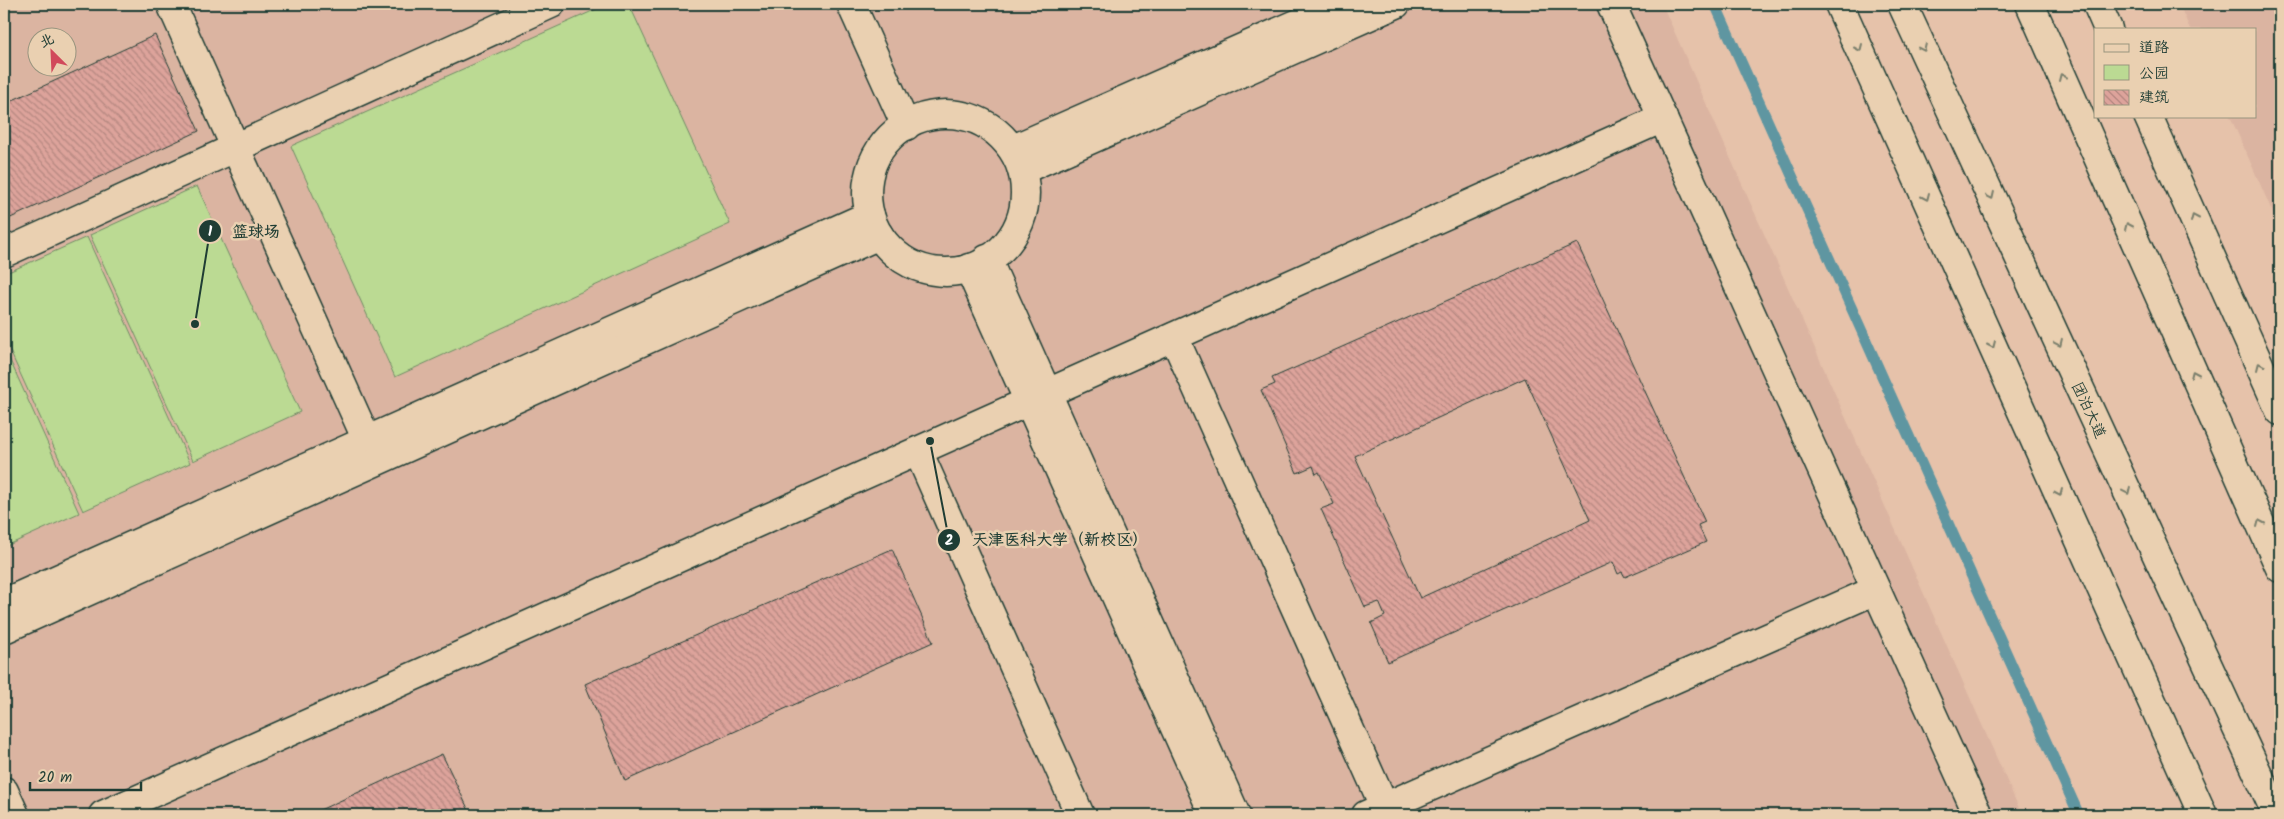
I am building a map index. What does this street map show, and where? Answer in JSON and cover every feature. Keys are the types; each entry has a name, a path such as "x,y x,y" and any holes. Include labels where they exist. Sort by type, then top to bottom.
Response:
{"main road":[{"path":"171,4 372,451"},
{"path":"4,254 551,4"},
{"path":"851,4 913,123"},
{"path":"868,4 913,123"},
{"path":"1017,160 1342,4"},
{"path":"1017,160 1396,4"},
{"path":"1611,4 1978,815"},
{"path":"1839,4 2203,815"},
{"name":"团泊大道","path":"1902,4 2277,815"},
{"path":"2030,4 2280,568"},
{"path":"2097,4 2108,28"},
{"path":"954,114 977,120 997,132 1017,160 1026,193 1022,216 1012,237 997,254 978,264 954,271 932,271 911,264 893,252 875,225 867,194 870,172 879,152 893,135 913,123 932,115 954,114"},
{"path":"103,815 1663,118"},
{"path":"2149,118 2280,410"},
{"path":"4,630 372,451 875,225"},
{"path":"978,264 1038,398 1214,815"},
{"path":"1174,338 1380,812 1876,590"},
{"path":"1038,398 1236,815"},
{"path":"4,603 372,451"},
{"path":"918,451 1080,815"},
{"path":"4,791 15,815"}],"shaded area":[{"path":"4,4 1662,4 2022,815 4,815"},
{"path":"2179,4 2280,4 2280,229 2231,118 2256,118 2256,28 2190,28"}],"green space":[{"path":"608,4 629,4 730,224 395,377 291,146"},
{"path":"197,186 300,412 193,461 90,235"},
{"path":"87,237 190,463 83,511 4,338 4,274"},
{"path":"4,347 79,513 4,547"}],"building":[{"path":"155,35 199,131 4,221 4,104 61,78 78,78 78,70"},
{"path":"1577,243 1705,522 1698,525 1706,542 1625,577 1622,572 1618,574 1613,562 1388,662 1371,623 1385,616 1379,602 1365,607 1321,509 1334,504 1319,472 1316,474 1313,466 1297,473 1261,390 1275,384 1272,378","holes":["1525,378 1590,520 1420,598 1355,456"]},
{"path":"892,549 933,642 625,781 585,684"},
{"path":"442,754 471,815 309,815"}],"waterway":[{"path":"1715,4 2079,815"}],"place":[{"name":"篮球场","path":"195,324"},
{"name":"天津医科大学（新校区）","path":"930,441"}]}
